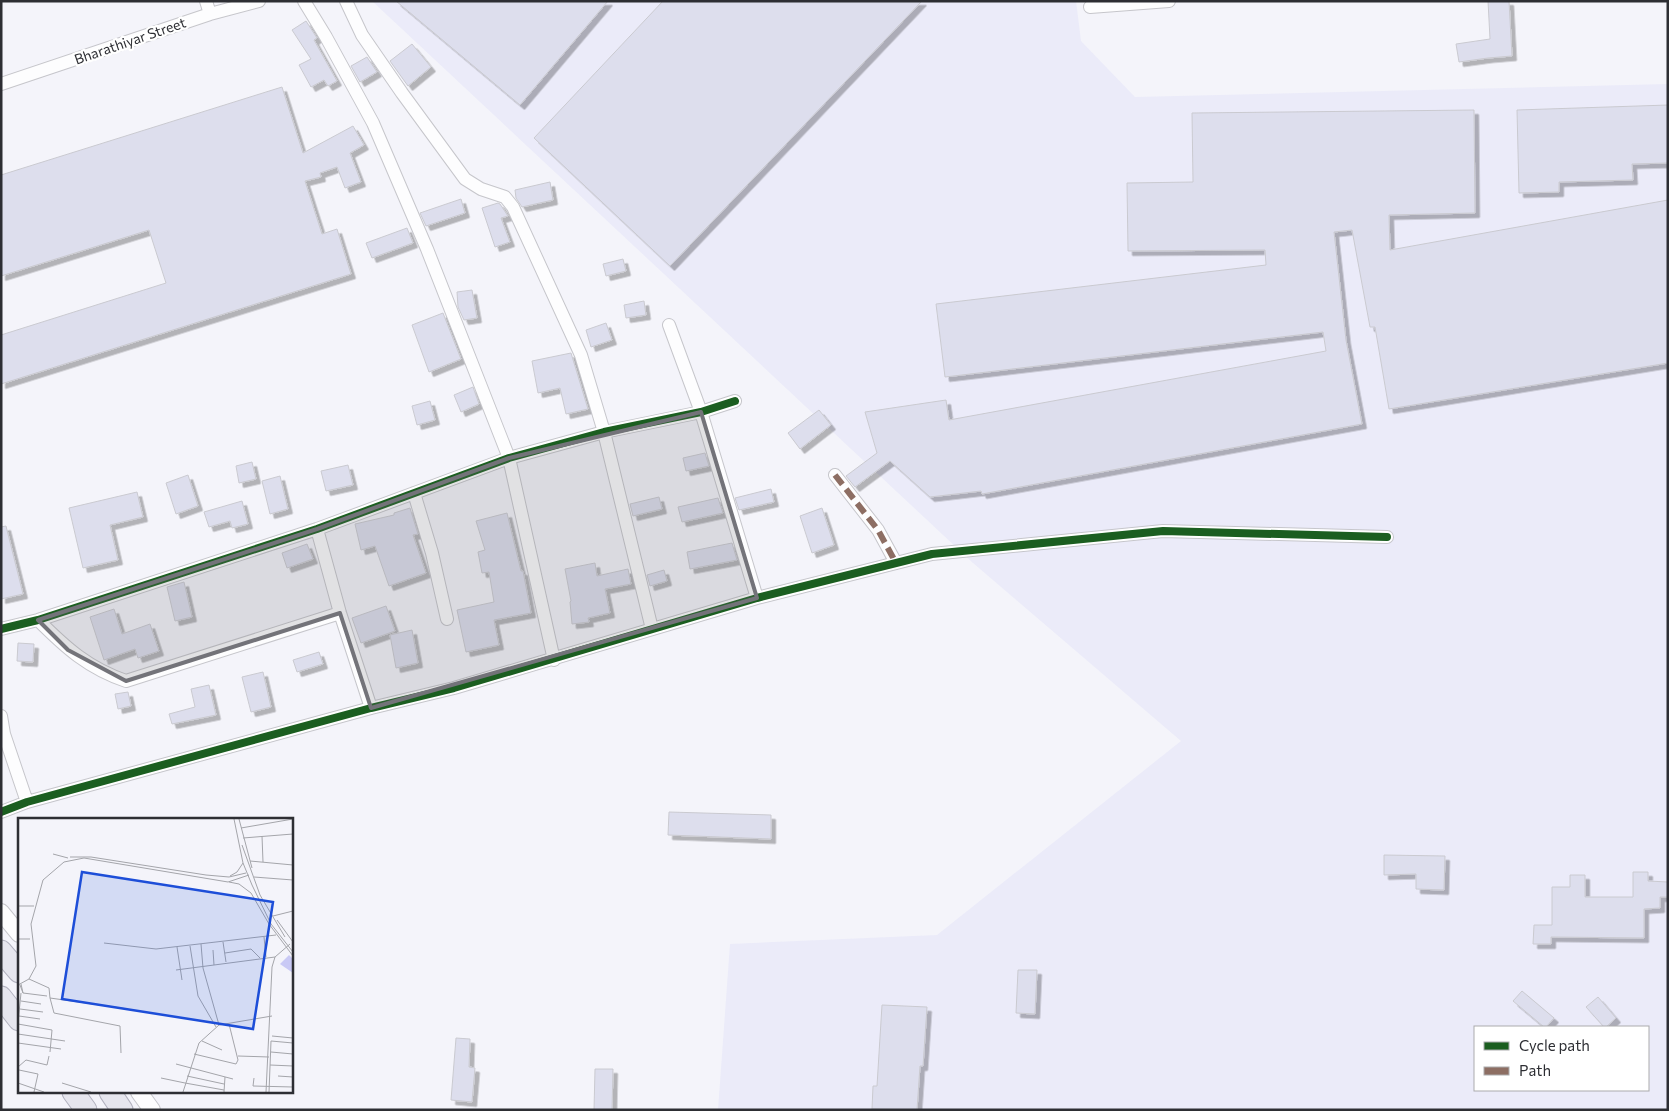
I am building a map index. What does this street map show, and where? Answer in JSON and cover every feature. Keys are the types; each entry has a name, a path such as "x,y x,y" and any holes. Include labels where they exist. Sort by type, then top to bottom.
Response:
{"highway":[{"path":"1,951 18,971"},
{"path":"1,997 18,1019"},
{"path":"75,1094 86,1110"},
{"path":"111,1094 122,1110"}],"street":[{"path":"206,1 210,14"},
{"name":"Bharathiyar Street","path":"1,84 210,14 259,1"},
{"path":"304,1 326,37 372,124 427,249 509,458 554,660"},
{"path":"346,1 362,35 465,179 481,189 505,197 513,207 581,355 604,432 652,629"},
{"path":"1090,7 1169,1"},
{"path":"669,325 701,412 756,598"},
{"path":"1,629 38,620 317,528 509,458 604,432 701,412 735,401"},
{"path":"835,474 878,530 896,563"},
{"path":"414,493 432,553 447,619"},
{"path":"317,528 340,613 371,708"},
{"path":"1,812 27,802 554,660 756,598 932,554 1163,531 1388,537"},
{"path":"38,620 68,650 108,675 126,681 340,613"},
{"path":"1,716 4,734 27,802"},
{"path":"1,912 18,933"},
{"path":"140,1094 152,1110"}],"highlighted area":[{"path":"701,412 757,598 371,708 340,613 126,681 68,650 38,620 317,529 509,458"}],"shaded area":[{"path":"372,1 1076,1 1081,41 1135,97 1668,84 1668,1110 718,1110 730,944 937,935 1181,741 973,563"}],"building":[{"path":"396,1 608,1 520,105"},
{"path":"663,1 922,1 670,266 534,138"},
{"path":"1488,1 1509,1 1512,56 1459,62 1456,44 1490,39"},
{"path":"306,21 317,38 314,40 337,81 328,86 324,80 311,87 299,65 311,59 292,30"},
{"path":"412,44 431,67 408,86 390,61"},
{"path":"367,57 377,72 360,82 351,66"},
{"path":"282,87 303,153 353,126 364,145 350,153 361,182 345,188 337,167 320,173 321,177 305,181 322,234 337,229 351,274 1,384 1,335 166,283 149,230 1,276 1,175"},
{"path":"1668,105 1668,163 1632,164 1633,180 1559,182 1559,192 1519,193 1517,110"},
{"path":"1474,110 1475,213 1389,215 1390,250 1668,200 1668,363 1389,409 1375,327 1370,327 1352,230 1334,232 1346,340 1362,424 982,494 981,491 930,497 890,461 855,487 846,476 877,453 865,412 946,400 949,420 1326,351 1323,332 945,377 936,304 1266,265 1265,250 1128,251 1127,183 1193,182 1192,113"},
{"path":"550,182 553,200 522,207 516,198 515,190"},
{"path":"461,199 465,213 426,226 420,213"},
{"path":"498,203 508,216 501,218 510,242 495,247 482,208"},
{"path":"407,228 413,243 372,258 366,243"},
{"path":"623,259 626,271 606,276 603,264"},
{"path":"472,290 477,318 464,320 458,307 457,292"},
{"path":"644,301 646,315 626,318 624,305"},
{"path":"443,313 461,359 429,372 412,325"},
{"path":"606,323 612,340 591,347 586,330"},
{"path":"571,353 588,409 566,414 560,388 538,393 532,361"},
{"path":"473,387 479,404 461,412 454,395"},
{"path":"430,401 435,420 417,425 412,406"},
{"path":"819,410 831,425 800,449 788,433"},
{"path":"705,453 709,466 686,471 683,458"},
{"path":"252,462 256,479 239,483 236,466"},
{"path":"348,465 353,485 326,491 321,471"},
{"path":"188,475 198,506 176,514 166,483"},
{"path":"280,476 288,509 270,514 262,481"},
{"path":"771,489 774,502 739,510 735,498"},
{"path":"137,492 143,517 110,525 118,560 83,568 69,508"},
{"path":"659,497 662,509 633,516 630,504"},
{"path":"718,498 723,513 682,522 678,507"},
{"path":"242,501 248,524 232,528 230,521 209,527 204,512"},
{"path":"410,508 418,534 413,535 426,573 389,586 375,546 361,550 355,524 394,515 394,513"},
{"path":"822,508 834,545 812,553 800,516"},
{"path":"507,513 521,571 523,571 531,613 494,620 499,645 466,652 457,610 494,602 489,572 482,573 478,552 485,550 476,521"},
{"path":"6,526 23,594 1,599 1,527"},
{"path":"732,543 737,560 690,569 687,552"},
{"path":"307,544 313,559 287,568 282,553"},
{"path":"595,563 597,576 628,569 631,584 605,589 610,613 588,618 589,622 572,624 571,601 565,569"},
{"path":"664,570 667,581 650,586 647,575"},
{"path":"184,582 192,617 175,621 167,587"},
{"path":"386,606 395,631 361,643 352,618"},
{"path":"114,609 122,634 150,624 159,651 138,658 135,649 104,660 90,617"},
{"path":"412,630 418,663 396,668 390,635"},
{"path":"18,643 34,644 33,662 17,661"},
{"path":"319,652 323,664 297,672 293,660"},
{"path":"263,672 271,707 251,712 242,677"},
{"path":"209,685 216,715 172,724 169,714 195,707 191,689"},
{"path":"128,692 131,706 118,709 115,694"},
{"path":"669,812 771,815 771,839 668,835"},
{"path":"1384,855 1445,856 1444,890 1416,889 1416,874 1384,875"},
{"path":"1633,872 1648,872 1648,881 1668,882 1668,897 1660,897 1660,908 1644,909 1644,938 1551,937 1551,944 1533,944 1534,925 1552,925 1552,887 1570,887 1570,875 1585,875 1585,897 1633,897"},
{"path":"1018,970 1037,970 1035,1014 1016,1013"},
{"path":"1522,991 1554,1018 1547,1026 1543,1026 1513,1001"},
{"path":"1598,997 1616,1018 1607,1026 1603,1026 1586,1007"},
{"path":"882,1005 927,1007 923,1066 920,1066 917,1110 872,1109 873,1086 877,1086"},
{"path":"456,1038 470,1039 469,1067 475,1068 472,1102 451,1100"},
{"path":"595,1069 613,1069 612,1110 594,1110"}],"marked path":[{"path":"835,475 878,530 896,563"}],"cycle path":[{"path":"1,629 38,620 317,529 509,458 604,432 701,412 735,401"},
{"path":"1,812 27,802 371,708 454,688 757,598 932,554 1163,531 1387,537"}]}
